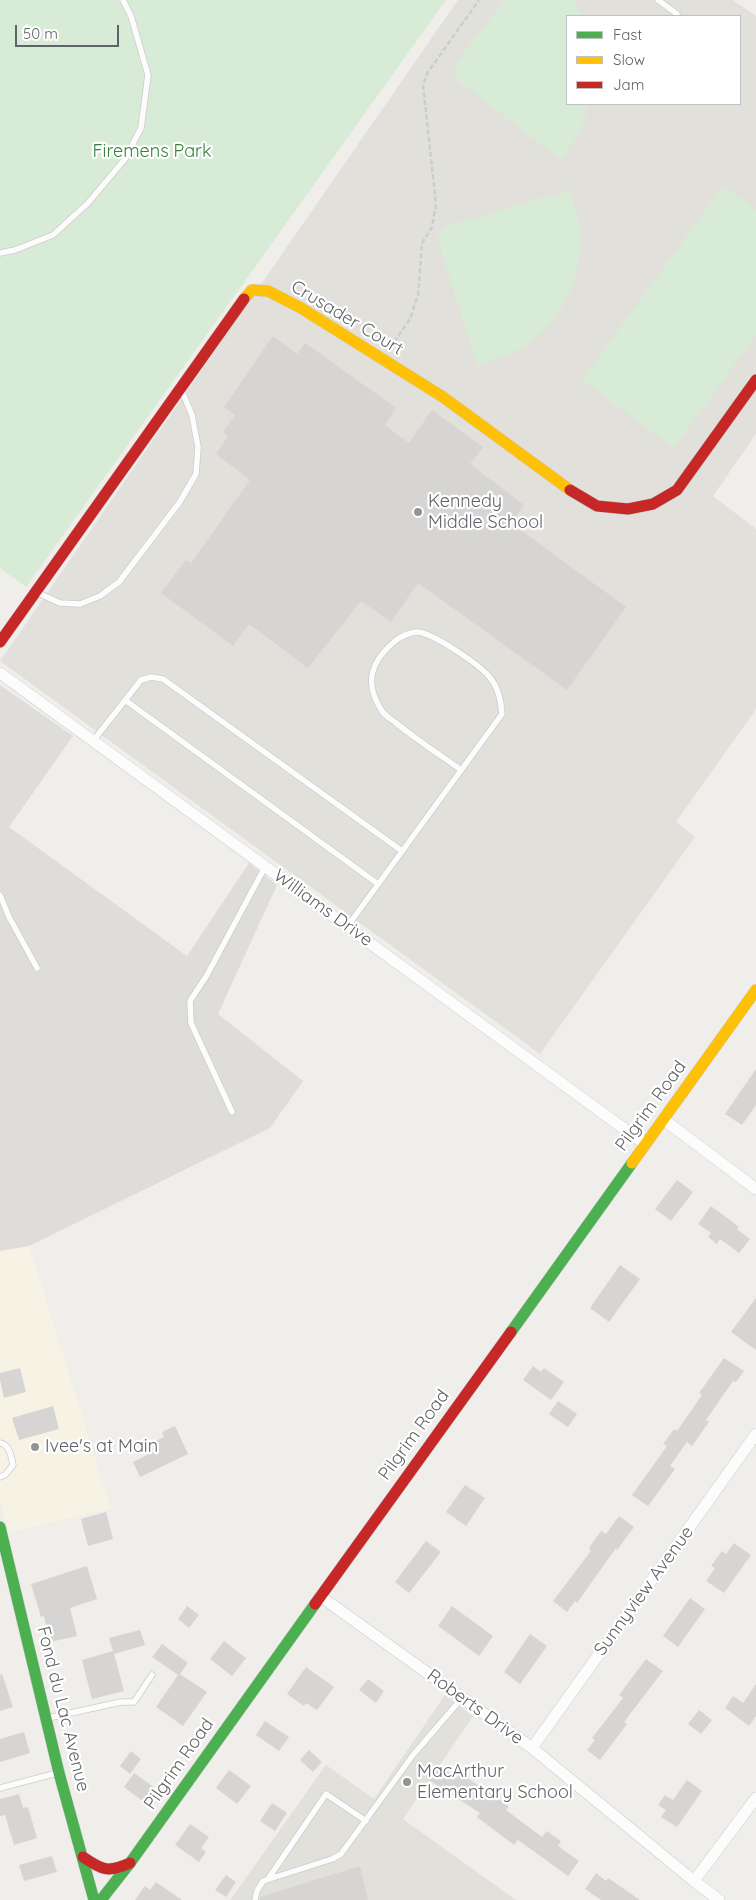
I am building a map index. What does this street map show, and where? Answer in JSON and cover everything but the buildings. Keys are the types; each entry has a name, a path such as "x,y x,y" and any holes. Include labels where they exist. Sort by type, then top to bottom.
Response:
{"street":[{"name":"Crusader Court","path":"0,642 240,303 252,290 268,291 301,308 443,397 580,497 597,506 628,509 653,504 677,490 756,380"},
{"name":"Williams Drive","path":"0,673 645,1144"},
{"name":"Pilgrim Road","path":"101,1900 130,1863 756,990"},
{"path":"663,1119 756,1189"},
{"name":"Sunnyview Avenue","path":"532,1748 756,1434"},
{"name":"Fond du Lac Avenue","path":"0,1528 59,1773 94,1900"},
{"name":"Roberts Drive","path":"320,1596 532,1748 719,1900"},
{"path":"694,1881 756,1798"},
{"path":"83,1857 108,1871 113,1871 130,1863"}],"lane":[{"path":"0,253 15,250 53,235 88,203 125,159 141,128 148,75 131,16 123,0"},
{"path":"658,0 677,14"},
{"path":"36,592 60,603 80,604 100,596 119,582 179,503 196,474 198,447 192,415 180,387"},
{"path":"347,927 502,714 501,699 491,678 472,662 434,637 416,632 399,637 385,649 374,663 370,678 374,695 382,713 461,770"},
{"path":"93,741 141,680 151,677 163,679 402,851"},
{"path":"125,700 378,884"},
{"path":"232,1112 191,1023 190,1001 207,975 266,867"},
{"path":"0,895 9,917 37,968"},
{"path":"0,1443 4,1444 8,1449 13,1465 5,1475 0,1477"},
{"path":"46,1719 121,1702 134,1702 152,1675"},
{"path":"255,1900 259,1884 268,1879 332,1860 341,1854 413,1755 462,1698"},
{"path":"0,1788 59,1773"},
{"path":"268,1879 326,1794 366,1821"}],"path":[{"path":"394,342 410,318 415,303 420,277 422,243 432,227 436,204 423,85 428,72 479,0"}],"shaded area":[{"name":"Kennedy Middle School","path":"458,0 733,0 756,16 756,434 713,496 756,529 756,709 676,822 695,837 540,1054 0,661"},
{"path":"0,685 73,736 9,827 187,956 249,863 277,885 218,1014 303,1081 270,1128 29,1246 0,1251"},
{"path":"29,1246 111,1509 9,1532 0,1500 0,1251"},
{"name":"MacArthur Elementary School","path":"445,1695 473,1716 403,1819 516,1900 230,1900 326,1765 374,1799"}],"green space":[{"name":"Firemens Park","path":"0,0 446,0 26,587 0,568"},
{"path":"505,0 574,0 582,15 566,15 566,105 588,105 584,121 571,146 560,159 456,79 455,64"},
{"path":"723,186 756,210 756,335 674,448 582,380"},
{"path":"569,190 578,219 580,237 576,272 564,305 542,333 528,344 510,354 478,366 437,238 445,227"}],"traffic: fast":[{"path":"511,1332 632,1163"},
{"path":"0,1527 59,1773 94,1900"},
{"path":"101,1900 130,1863 315,1604"}],"traffic: slow":[{"path":"244,299 252,290 268,291 301,308 443,397 570,490"},
{"path":"632,1163 756,990"}],"traffic: jam":[{"path":"0,642 244,299"},
{"path":"570,490 597,506 628,509 653,504 677,490 756,380"},
{"path":"315,1604 511,1332"},
{"path":"83,1857 105,1869 116,1868 130,1863"}],"place":[{"name":"Kennedy Middle School","path":"418,512"},
{"name":"Ivee's at Main","path":"35,1447"},
{"name":"MacArthur Elementary School","path":"407,1782"}]}
